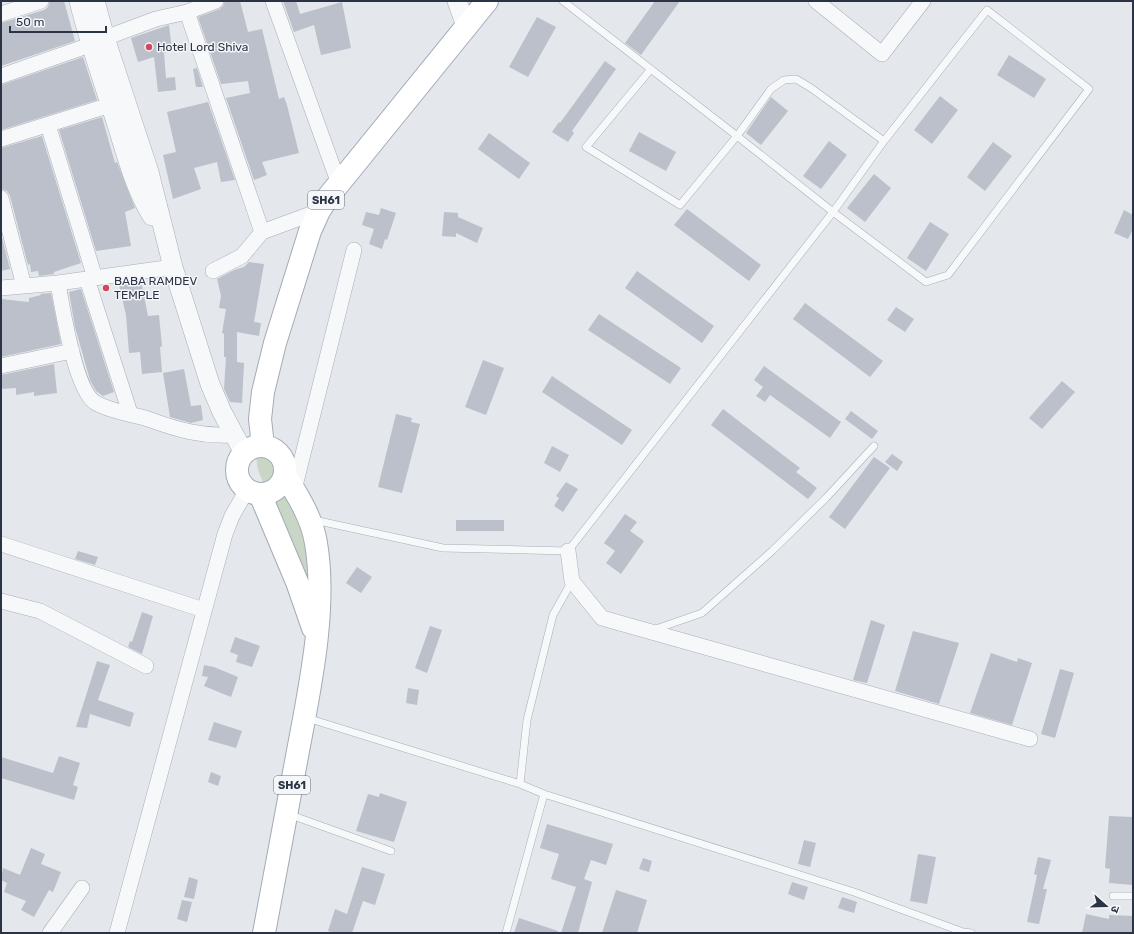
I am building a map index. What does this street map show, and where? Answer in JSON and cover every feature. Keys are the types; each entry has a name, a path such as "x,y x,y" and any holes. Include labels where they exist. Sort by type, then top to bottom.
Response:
{"main road":[{"name":"SH61","path":"316,637 297,582 253,492 242,485 237,472 240,459 260,419 263,392 294,278 319,211 339,184 487,1"},
{"name":"SH61","path":"247,445 275,450 284,461 289,482 309,519 316,542 318,562 319,591 311,684 264,933"},
{"path":"253,492 266,494 289,482"}],"street":[{"path":"1,14 40,1"},
{"path":"79,1 149,172 173,267 210,384 247,445"},
{"path":"96,1 97,42 110,105 134,177 146,206 163,232"},
{"path":"1,76 97,42 156,19 187,12 216,1"},
{"path":"274,1 339,184"},
{"path":"457,1 466,26"},
{"path":"816,1 882,54 923,1"},
{"path":"187,12 262,232"},
{"path":"1,139 110,105"},
{"path":"48,125 130,413"},
{"path":"1,198 24,286"},
{"path":"213,271 242,256 262,232 319,211"},
{"path":"289,482 354,250"},
{"path":"1,288 91,279 173,267"},
{"path":"58,283 72,351 82,384 95,403 180,430 213,436 247,445"},
{"path":"1,366 72,351"},
{"path":"117,933 225,534 232,516 253,492"},
{"path":"1,544 204,610"},
{"path":"568,551 572,581 602,618 1030,739"},
{"path":"1,601 40,611 146,666"},
{"path":"50,933 82,888"}],"lane":[{"path":"309,519 443,548 568,551 833,212 884,141 987,10 1089,89 948,275 926,282 833,212 738,136 563,1"},
{"path":"651,69 586,147 680,205 738,136 771,89 784,80 796,79 812,88 884,141"},
{"path":"649,632 702,613 772,552 826,498 874,446"},
{"path":"520,784 527,720 553,615 572,581"},
{"path":"304,717 520,784 544,794 854,892 963,932 972,933"},
{"path":"506,933 544,794"},
{"path":"286,813 391,851"},
{"path":"1114,896 1133,896"}],"green space":[{"path":"260,445 274,456 318,565 306,585 258,470 256,457"}],"building":[{"path":"50,1 64,1 75,41 1,66 1,23 44,10 48,7"},
{"path":"225,1 240,1 248,32 262,29 279,99 284,97 287,105 299,153 262,162 267,175 254,180 226,98 250,93 248,81 221,84 198,17 220,9"},
{"path":"283,1 296,1 300,14 342,2 351,48 321,55 314,25 294,32"},
{"path":"655,1 680,1 641,55 625,43"},
{"path":"537,17 556,27 528,77 509,67"},
{"path":"169,25 172,50 164,53 166,78 175,77 176,90 158,92 154,57 138,62 131,38"},
{"path":"1009,55 1046,79 1034,98 997,75"},
{"path":"83,57 97,100 1,130 1,85"},
{"path":"605,61 616,69 572,131 574,133 568,142 552,132"},
{"path":"197,68 203,87 196,87 193,69"},
{"path":"940,96 958,110 932,144 914,130"},
{"path":"771,97 788,111 761,145 746,133"},
{"path":"208,102 235,180 221,182 217,162 194,168 201,189 173,199 163,155 176,152 167,112"},
{"path":"102,117 115,163 117,162 135,208 125,212 131,246 96,251 59,130"},
{"path":"639,132 676,152 666,171 629,151"},
{"path":"489,133 530,163 519,179 478,149"},
{"path":"42,136 81,263 54,272 54,274 39,276 38,271 31,272 10,196 7,191 1,189 1,148"},
{"path":"829,141 847,155 821,189 803,176"},
{"path":"993,142 1012,156 985,191 967,177"},
{"path":"874,174 891,188 865,222 847,208"},
{"path":"381,208 396,213 387,240 385,239 382,249 369,244 374,229 362,225 366,212 379,215"},
{"path":"687,209 761,265 749,281 674,225"},
{"path":"1124,210 1133,215 1133,229 1128,239 1114,233"},
{"path":"444,212 458,213 458,217 483,228 477,243 456,233 456,237 442,236"},
{"path":"930,222 949,234 926,271 907,258"},
{"path":"1,234 10,269 1,271"},
{"path":"249,262 264,264 254,322 261,323 259,336 237,332 237,362 244,363 242,403 230,402 224,389 226,357 224,357 224,334 222,333 226,309 219,308 221,296 217,279 234,270 244,267"},
{"path":"637,271 714,326 702,343 625,288"},
{"path":"141,281 148,316 159,315 162,346 160,347 162,372 142,374 140,352 129,353 126,315 119,285"},
{"path":"81,289 114,392 103,396 96,391 90,380 75,327 69,292"},
{"path":"51,293 61,344 1,357 1,299 29,302 29,298 41,295 40,294"},
{"path":"805,303 883,361 870,377 793,319"},
{"path":"896,307 914,319 905,332 887,320"},
{"path":"599,314 681,368 670,384 588,330"},
{"path":"483,360 504,368 486,415 465,407"},
{"path":"54,364 57,393 34,396 34,392 16,395 16,388 1,389 1,375"},
{"path":"764,366 841,422 830,438 770,395 765,402 756,396 763,387 754,380"},
{"path":"184,369 191,406 201,405 203,420 191,423 170,417 163,373"},
{"path":"552,376 632,430 622,445 542,392"},
{"path":"1062,381 1075,392 1042,429 1029,418"},
{"path":"723,409 800,468 796,472 817,488 808,499 711,425"},
{"path":"851,411 878,431 872,439 845,419"},
{"path":"396,414 412,418 411,422 420,424 402,493 378,487"},
{"path":"552,446 569,455 560,472 544,463"},
{"path":"892,454 903,462 897,471 885,462"},
{"path":"874,457 890,468 845,529 829,517"},
{"path":"566,482 578,489 563,512 554,506 559,498 556,496"},
{"path":"625,514 637,522 630,531 644,541 621,574 606,563 615,551 604,543"},
{"path":"456,520 504,520 504,531 456,531"},
{"path":"78,551 98,557 95,565 75,559"},
{"path":"357,567 372,577 361,593 346,583"},
{"path":"142,612 153,616 142,654 128,647 130,641 132,642"},
{"path":"871,620 885,625 867,683 853,680"},
{"path":"430,626 442,630 427,673 415,668"},
{"path":"913,631 959,643 939,704 895,691"},
{"path":"235,637 260,646 252,667 236,662 238,655 230,652"},
{"path":"991,653 1017,662 1018,658 1032,663 1012,725 970,713"},
{"path":"97,661 110,665 98,700 134,713 130,727 90,714 87,728 76,727"},
{"path":"204,665 214,667 238,677 231,697 204,686 208,677 202,676"},
{"path":"1060,669 1074,673 1055,738 1041,734"},
{"path":"408,688 419,690 417,705 406,703"},
{"path":"214,722 242,731 236,748 208,740"},
{"path":"59,756 80,763 73,785 78,787 74,800 1,778 1,757 53,773"},
{"path":"211,772 221,776 218,786 208,782"},
{"path":"380,793 407,802 394,842 356,831 368,794 379,797"},
{"path":"1109,816 1133,817 1133,885 1109,883 1110,869 1105,868"},
{"path":"547,824 613,844 606,865 591,860 584,879 592,882 578,933 561,933 576,887 551,879 559,854 540,848"},
{"path":"804,840 816,843 810,867 798,864"},
{"path":"31,848 45,854 41,864 61,872 53,892 49,890 34,917 21,910 26,901 4,892 7,883 1,880 3,868 20,875"},
{"path":"918,854 936,857 927,904 910,901"},
{"path":"1038,857 1051,860 1043,889 1047,889 1039,924 1027,922 1037,875 1034,874"},
{"path":"643,858 652,861 649,872 639,869"},
{"path":"362,867 385,874 375,905 363,901 352,933 334,933 328,931 335,909 347,914"},
{"path":"189,877 198,880 194,899 184,897"},
{"path":"792,882 808,887 804,900 788,894"},
{"path":"616,890 647,900 637,933 602,933"},
{"path":"842,897 857,902 854,913 838,908"},
{"path":"182,900 192,902 187,922 177,919"},
{"path":"1086,914 1109,919 1109,915 1133,916 1133,933 1082,933"},
{"path":"519,918 558,931 557,933 514,933"}],"place":[{"name":"Hotel Lord Shiva","path":"149,47"},
{"name":"BABA RAMDEV TEMPLE","path":"106,288"}]}
